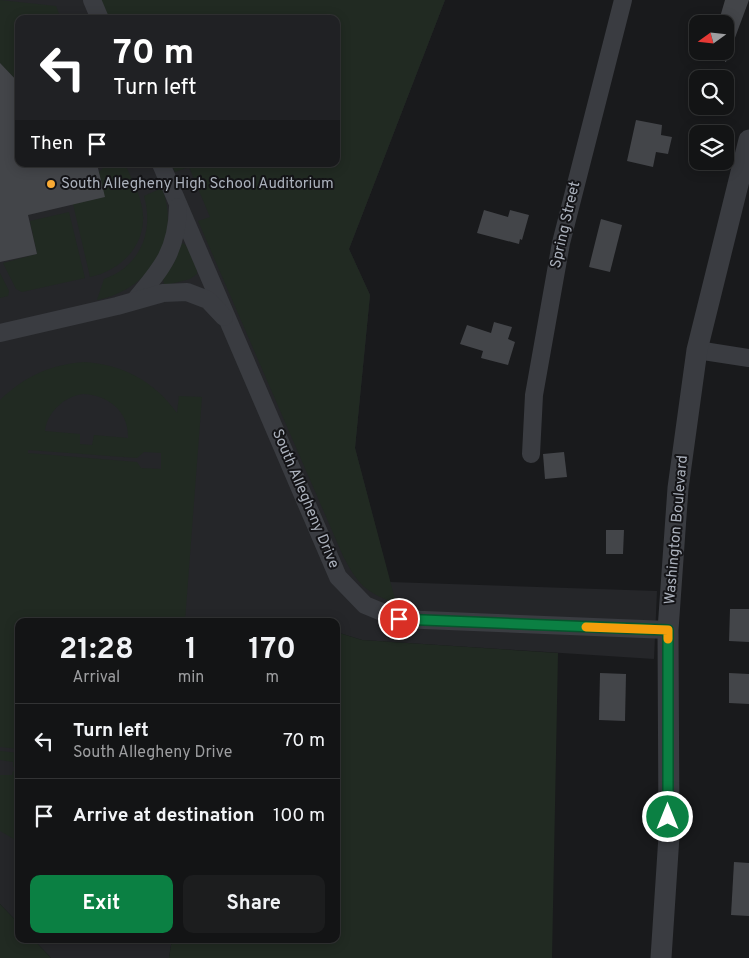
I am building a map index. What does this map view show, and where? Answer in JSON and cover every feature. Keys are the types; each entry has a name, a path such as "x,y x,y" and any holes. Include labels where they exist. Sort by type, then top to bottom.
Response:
{"street":[{"path":"92,0 98,15"},
{"name":"Spring Street","path":"531,454 534,395 560,243 623,0"},
{"name":"Washington Boulevard","path":"661,958 668,836 668,630 678,488 697,350 749,140"},
{"name":"South Allegheny Drive","path":"162,167 338,577 365,605 399,619 668,630"},
{"path":"136,299 156,277 168,258 178,228 178,204"},
{"name":"South Allegheny Drive","path":"0,333 117,306 136,299 163,293 187,292 208,300 231,324"},
{"path":"697,350 749,358"}],"shaded area":[{"path":"0,0 445,0 349,249 370,295 355,448 390,582 657,591 654,659 362,640 340,633 340,618 15,618 15,920 0,904"},
{"path":"0,0 56,6 59,15 15,15 15,79 0,63"},
{"path":"101,0 445,0 349,249 370,295 355,448 396,603 369,591 363,586 343,556 198,221 210,217 189,167 340,167 340,15 107,15"},
{"path":"104,167 126,167 141,203 142,229 138,241 124,260 114,268 90,277 73,204 104,197 99,172"},
{"path":"172,167 189,167 175,172"},
{"path":"162,188 167,207 168,226 164,244 156,260 146,274 132,286 97,300 104,279 117,273 127,265 142,246 147,222 144,196"},
{"path":"69,212 85,278 22,292 16,289 3,263 37,254 30,221"},
{"path":"183,243 193,257 197,274 190,279 167,285 164,284 163,279 174,263"},
{"path":"0,273 9,291 8,296 0,298"},
{"path":"83,362 97,363 124,371 147,383 177,413 179,396 202,397 185,618 15,618 15,749 0,747 0,400 28,379 59,366","holes":["76,395 92,395 108,401 121,412 125,420 128,438 94,435 92,445 80,444 80,434 45,431 49,417 58,406","28,450 137,458 144,452 161,453 161,469 141,468 137,462 28,453"]},
{"path":"340,633 362,640 558,653 552,958 169,958 171,943 340,943"},
{"path":"0,751 15,753 15,767 13,767 13,762 0,760"},
{"path":"13,771 15,771 15,840 0,831 0,775 12,775"},
{"path":"0,904 15,920 15,943 37,943 51,958 0,958"},
{"path":"37,943 171,943 169,958 51,958"}],"building":[{"path":"725,0 749,0 734,40 734,15 721,15"},
{"name":"South Allegheny High School Auditorium","path":"0,63 15,79 15,167 98,167 105,197 28,215 37,254 0,262"},
{"path":"636,120 662,125 661,135 672,137 668,154 656,152 653,167 627,161"},
{"path":"484,210 508,217 510,210 529,215 522,240 520,239 519,244 477,233"},
{"path":"601,219 622,225 610,272 589,267"},
{"path":"494,322 512,327 508,339 515,342 508,365 481,358 483,351 460,344 467,325 491,333"},
{"path":"564,452 567,477 545,479 543,454"},
{"path":"606,530 624,530 623,554 606,554"},
{"path":"730,609 749,609 749,642 729,641"},
{"path":"600,673 626,674 625,721 599,720"},
{"path":"729,673 749,674 749,704 729,703"},
{"path":"734,862 749,863 749,916 731,915"}],"slow traffic":[{"path":"586,627 668,630 668,639"}],"place":[{"name":"South Allegheny High School Auditorium","path":"51,184"}],"route":[{"path":"399,619 668,630 668,817"}]}
